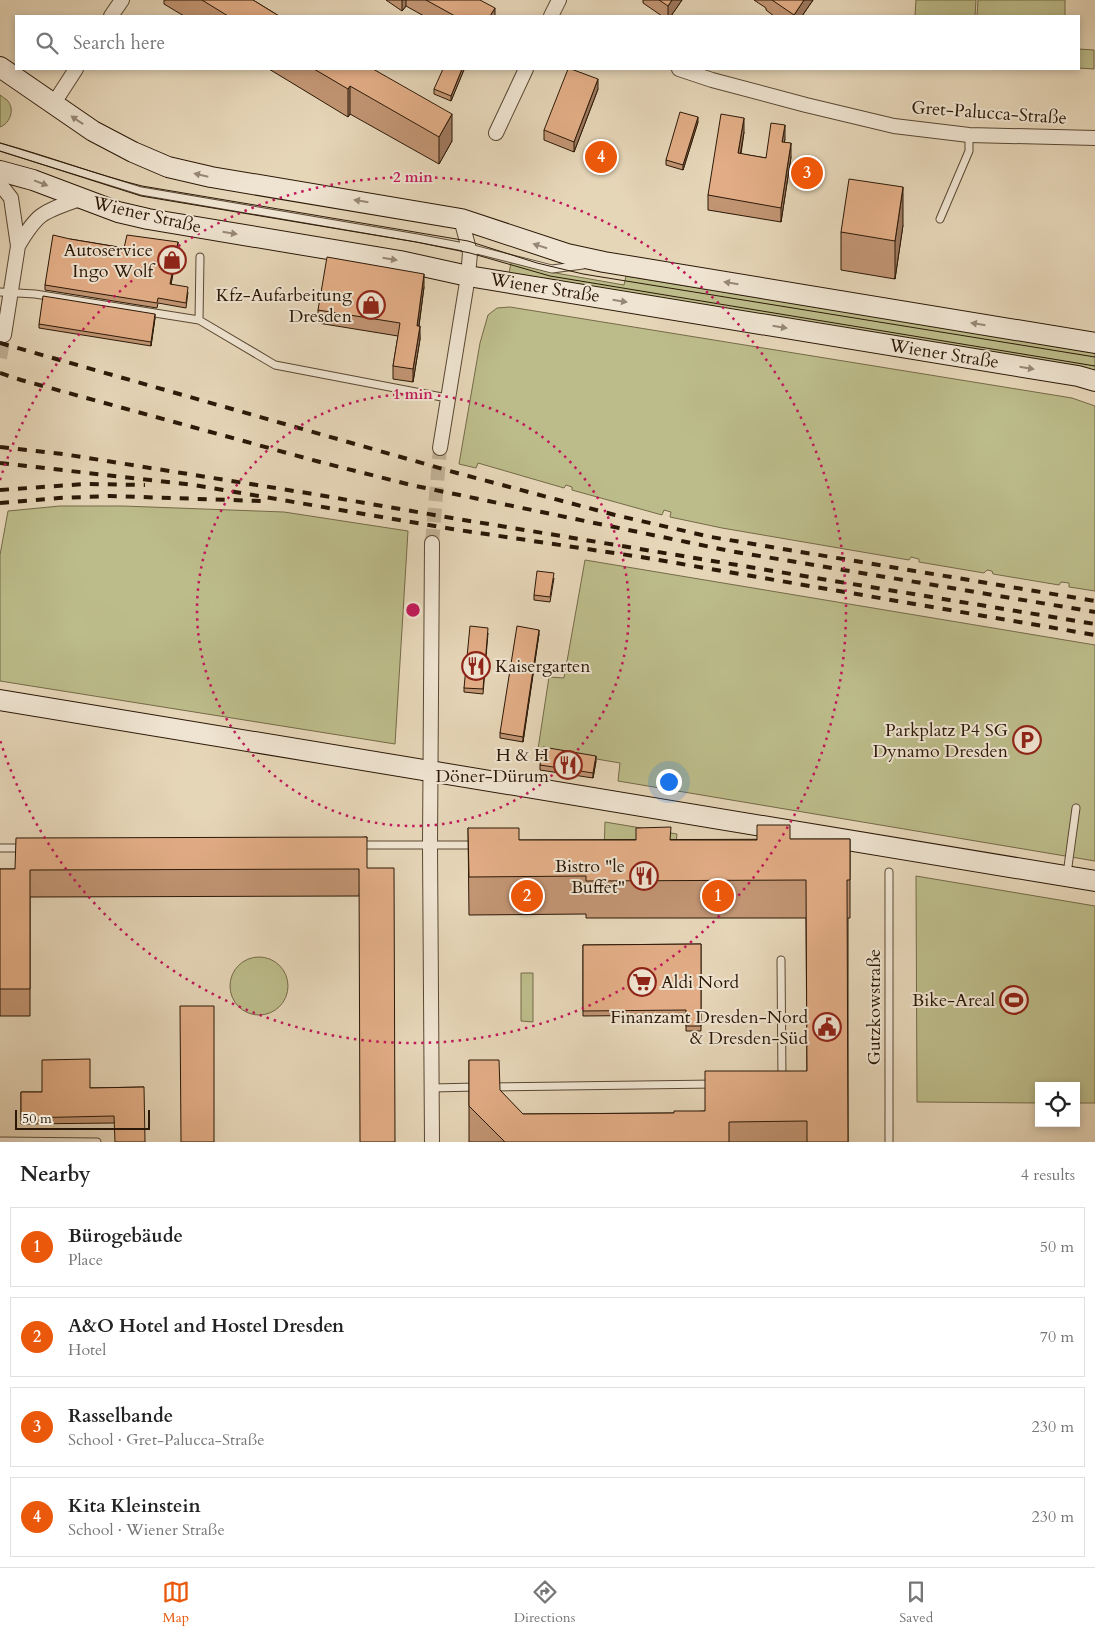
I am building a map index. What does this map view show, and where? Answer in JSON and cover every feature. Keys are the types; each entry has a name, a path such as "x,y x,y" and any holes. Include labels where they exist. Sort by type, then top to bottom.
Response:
{"main road":[{"name":"Wiener Straße","path":"0,67 100,135 168,167 211,177 460,219 567,254 604,262 1095,343"},
{"name":"Wiener Straße","path":"0,171 33,180 118,212 148,219 400,261 468,276 1078,376 1095,381"},
{"path":"0,700 1095,881"}],"street":[{"path":"112,15 122,0"},
{"path":"552,15 559,0"},
{"path":"54,103 75,70"},
{"path":"496,133 526,70"},
{"name":"Gret-Palucca-Straße","path":"682,70 712,80 886,124 969,135 1095,138"},
{"path":"0,184 11,198 18,246"},
{"path":"4,335 5,292 18,246 30,226 40,215 50,209 80,199"},
{"path":"440,448 468,276 469,247 460,219"},
{"path":"432,543 430,846 432,1142"}],"lane":[{"path":"940,219 969,151 969,135"},
{"path":"0,147 141,191 362,227 469,247 552,269 604,262"},
{"path":"199,320 200,257"},
{"path":"5,292 35,294 199,320 276,365 447,398"},
{"path":"1067,877 1076,808"},
{"path":"353,845 489,845"},
{"path":"0,848 28,848"},
{"name":"Gutzkowstraße","path":"889,872 889,1142"},
{"path":"772,1083 782,1083 781,960"},
{"path":"432,1088 724,1084"},
{"path":"0,1141 96,1142"}],"green space":[{"path":"916,0 976,0 975,15 915,15"},
{"path":"978,0 1065,0 1065,15 977,15"},
{"path":"1080,49 1094,50 1094,69 1080,68"},
{"path":"0,95 9,103 11,115 7,122 0,127"},
{"path":"511,262 550,272 624,285 626,276 1095,353 1095,370 509,274"},
{"path":"510,307 1072,398 1095,406 1095,591 1069,587 1069,583 1061,582 1059,585 993,574 992,571 987,570 984,573 919,562 919,559 911,557 909,560 722,528 670,517 671,512 664,510 662,515 572,490 572,487 566,485 564,488 478,463 476,468 459,464 480,343 488,315 497,308"},
{"path":"60,506 123,506 284,512 408,531 395,744 0,681 0,555 8,511"},
{"path":"585,560 1095,645 1095,861 618,781 620,763 538,749 549,677 564,678"},
{"path":"605,822 677,834 675,855 604,854"},
{"name":"Bike-Areal","path":"916,876 1095,906 1095,1103 1080,1103 1080,1082 1035,1082 1035,1103 917,1102"},
{"path":"253,957 265,957 280,965 288,980 288,992 280,1007 265,1015 253,1015 238,1007 230,992 230,980 238,965"},
{"path":"521,973 533,973 533,1022 521,1021"}],"building":[{"path":"202,0 253,0 277,15 226,15"},
{"path":"426,0 480,0 495,8 491,15 453,15"},
{"path":"659,0 672,0 668,6"},
{"path":"772,0 804,0 794,15"},
{"path":"316,70 375,70 452,114 439,137 350,86 348,89"},
{"path":"443,70 462,70 451,96 434,89"},
{"path":"568,70 574,70 598,79 574,142 544,130"},
{"path":"680,112 698,117 683,165 666,160"},
{"path":"721,114 744,118 738,153 766,158 771,123 785,125 782,142 791,143 781,208 708,195"},
{"path":"849,179 903,187 895,241 841,232"},
{"path":"53,235 124,248 127,235 178,242 170,284 188,287 186,303 158,298 157,303 45,285"},
{"name":"Kfz-Aufarbeitung Dresden","path":"327,257 424,274 417,326 420,326 413,369 393,366 400,323 318,310"},
{"path":"43,296 155,314 151,342 39,324"},
{"path":"537,571 554,573 550,597 534,595"},
{"path":"470,626 488,628 483,689 464,688"},
{"path":"517,626 539,630 523,737 500,733"},
{"name":"H & H Döner-Dürum","path":"543,747 596,756 593,773 540,765"},
{"path":"757,825 790,825 790,839 850,839 850,880 847,880 848,1142 807,1142 807,1121 729,1122 729,1142 505,1142 469,1106 469,1060 499,1060 500,1090 523,1114 705,1111 705,1071 807,1071 806,880 586,881 586,876 469,877 468,828 519,828 519,840 636,840 636,828 671,827 670,840 757,840"},
{"path":"367,837 367,868 394,868 395,1142 360,1142 359,869 30,870 30,989 0,989 0,869 15,869 16,838"},
{"name":"Aldi Nord","path":"701,944 701,1026 686,1026 686,1010 583,1011 583,945"},
{"path":"180,1006 214,1006 214,1142 181,1142"},
{"path":"90,1059 90,1088 144,1087 145,1142 115,1142 114,1116 21,1118 21,1092 42,1092 42,1060"}],"tunnel":[{"path":"0,358 4,335"},
{"path":"432,543 440,448"}],"tram line":[{"path":"0,143 142,186 468,241 537,263 583,274 1095,357"},
{"path":"0,151 141,196 416,242 470,253 550,276 1095,366"}],"railway":[{"path":"0,343 457,473 615,515 711,537 1095,601"},
{"path":"0,373 320,462 411,485 730,551 1095,612"},
{"path":"0,447 63,454 313,494 1095,624"},
{"path":"0,463 194,485 452,529 641,557 1095,635"},
{"path":"0,490 86,484 145,485"},
{"path":"0,503 110,496 261,501"}],"place":[{"name":"Kita Kleinstein","path":"601,157"},
{"name":"Rasselbande","path":"807,173"},
{"name":"Autoservice Ingo Wolf","path":"172,260"},
{"name":"Kfz-Aufarbeitung Dresden","path":"371,305"},
{"name":"Kaisergarten","path":"476,666"},
{"name":"Parkplatz P4 SG Dynamo Dresden","path":"1027,740"},
{"name":"H & H Döner-Dürum","path":"568,765"},
{"name":"Bistro \"le Buffet\"","path":"644,876"},
{"name":"A&O Hotel and Hostel Dresden","path":"527,896"},
{"name":"Bürogebäude","path":"718,896"},
{"name":"Aldi Nord","path":"642,982"},
{"name":"Bike-Areal","path":"1014,1000"},
{"name":"Finanzamt Dresden-Nord & Dresden-Süd","path":"827,1027"}]}
